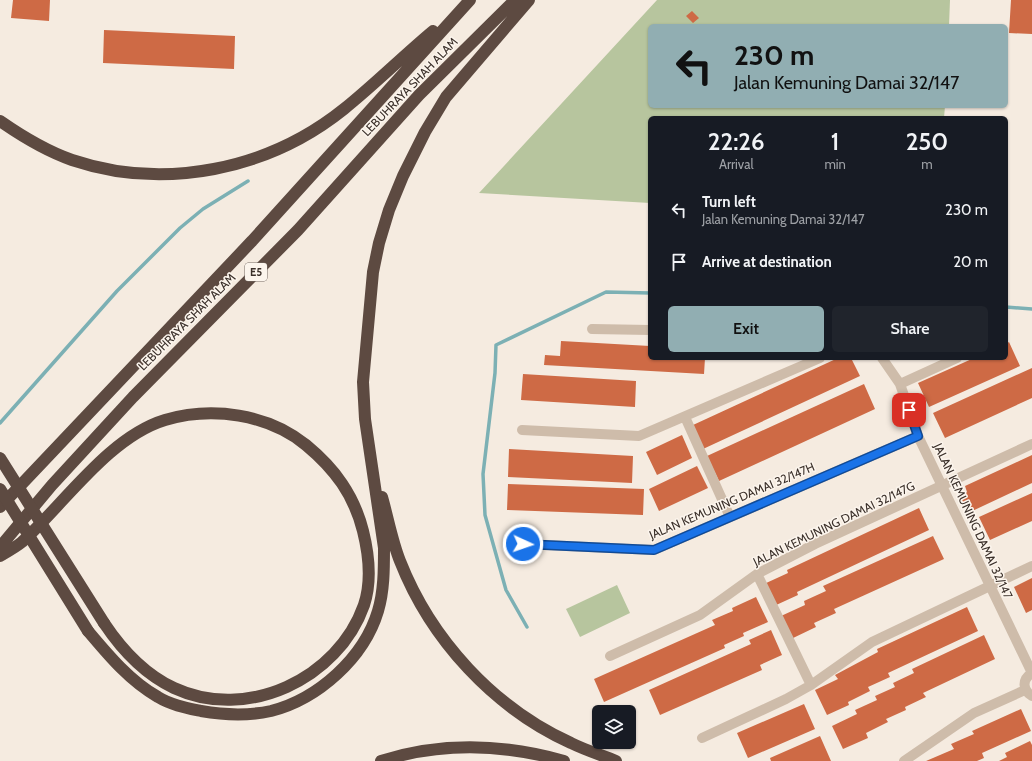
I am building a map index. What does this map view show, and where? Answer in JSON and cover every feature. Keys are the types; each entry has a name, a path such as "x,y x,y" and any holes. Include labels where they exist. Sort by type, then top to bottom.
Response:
{"highway":[{"name":"LEBUHRAYA SHAH ALAM","path":"0,547 52,485 133,397 298,230 419,95 515,0"},
{"path":"0,489 88,631 132,679 159,698 185,708 228,714 250,714 271,710 306,696 334,676 349,662 364,640 378,612 384,568 384,548 365,419 363,382 373,272 379,243 403,176 425,132 446,97 529,0"},
{"name":"LEBUHRAYA SHAH ALAM","path":"0,507 252,241 468,2"},
{"path":"0,121 29,141 72,160 114,171 162,175 205,172 247,162 290,143 344,109 395,63 468,2"},
{"path":"0,458 104,623 125,651 141,667 163,682 195,695 224,700 266,695 287,688 303,679 316,670 341,647 351,633 364,604 368,576 366,544 360,518 345,487 333,470 299,440 280,429 256,419 234,415 206,414 186,416 164,420 146,428 112,451 21,543 0,556"},
{"path":"374,473 400,561 424,611 442,638 461,661 510,707 536,725 570,743 616,761"},
{"path":"381,761 415,753 454,748 514,750 564,761"}],"street":[{"path":"592,329 648,330"},
{"path":"522,430 639,436 685,417 807,360"},
{"name":"JALAN KEMUNING DAMAI 32/147","path":"883,360 900,384 918,436 944,486 1032,673"},
{"path":"900,384 953,360"},
{"path":"685,417 730,517"},
{"name":"JALAN KEMUNING DAMAI 32/147H","path":"523,544 654,550 918,436"},
{"name":"JALAN KEMUNING DAMAI 32/147G","path":"610,656 700,615 757,574 815,544 944,486 1032,444"},
{"path":"702,738 786,699 811,685 872,642 1032,566"},
{"path":"757,574 811,685"},
{"path":"904,761 974,714 1029,693 1024,682 1032,673"}],"green space":[{"path":"657,0 950,0 949,24 648,24 648,108 945,108 944,116 648,116 648,203 479,193"},
{"path":"617,585 630,613 580,637 566,609"}],"building":[{"path":"13,0 50,0 49,21 11,18"},
{"path":"1011,0 1032,0 1032,34 1009,33"},
{"path":"692,11 699,18 693,23 686,16"},
{"path":"104,30 235,36 234,69 103,63"},
{"path":"561,341 648,346 648,360 705,360 704,374 544,365 545,355 560,356"},
{"path":"1009,342 1020,366 929,407 918,383 970,360 1008,360"},
{"path":"834,360 852,360 860,376 703,449 693,425"},
{"path":"1032,368 1032,398 945,438 933,413"},
{"path":"523,374 636,381 635,407 521,400"},
{"path":"864,384 875,409 719,481 707,456"},
{"path":"682,435 692,458 657,475 646,452"},
{"path":"509,449 633,456 632,483 508,477"},
{"path":"1032,455 1032,483 968,513 960,495 967,492 965,486"},
{"path":"697,466 708,488 659,511 649,489"},
{"path":"508,484 644,489 643,515 507,510"},
{"path":"1032,493 1032,521 990,540 979,517"},
{"path":"919,508 929,530 797,592 798,595 774,606 764,584 788,573 787,570"},
{"path":"933,536 944,559 834,609 836,613 814,623 816,627 791,639 781,616 805,605 804,601 826,591 823,586"},
{"path":"1032,578 1032,610 1026,613 1014,587"},
{"path":"756,597 768,622 743,633 744,636 724,645 725,648 604,702 594,679 715,625 712,620 733,611 732,608"},
{"path":"967,607 978,631 888,673 890,677 868,687 870,691 848,702 849,705 827,715 815,690 838,679 835,675 878,652 877,649"},
{"path":"771,630 782,655 760,665 762,670 660,715 649,690 751,644 749,640"},
{"path":"984,635 995,659 923,693 926,697 905,707 906,710 886,719 888,722 866,733 868,738 843,749 832,726 857,714 855,710 877,700 875,696 895,687 893,683 914,673 912,669"},
{"path":"804,704 815,729 748,758 737,733"},
{"path":"1021,709 1031,731 982,753 984,758 977,761 926,761 954,749 951,744 974,734 972,731"},
{"path":"820,736 831,761 771,761 770,758"},
{"path":"1030,741 1032,745 1032,761 999,761 1007,757 1005,753"}],"waterway":[{"path":"0,423 117,291 180,228 203,209 248,181"},
{"path":"527,627 506,590 485,515 483,474 495,373 496,345 606,292 648,293"},
{"path":"1008,307 1032,309"}],"route":[{"path":"523,544 654,550 918,436 909,410"}]}
